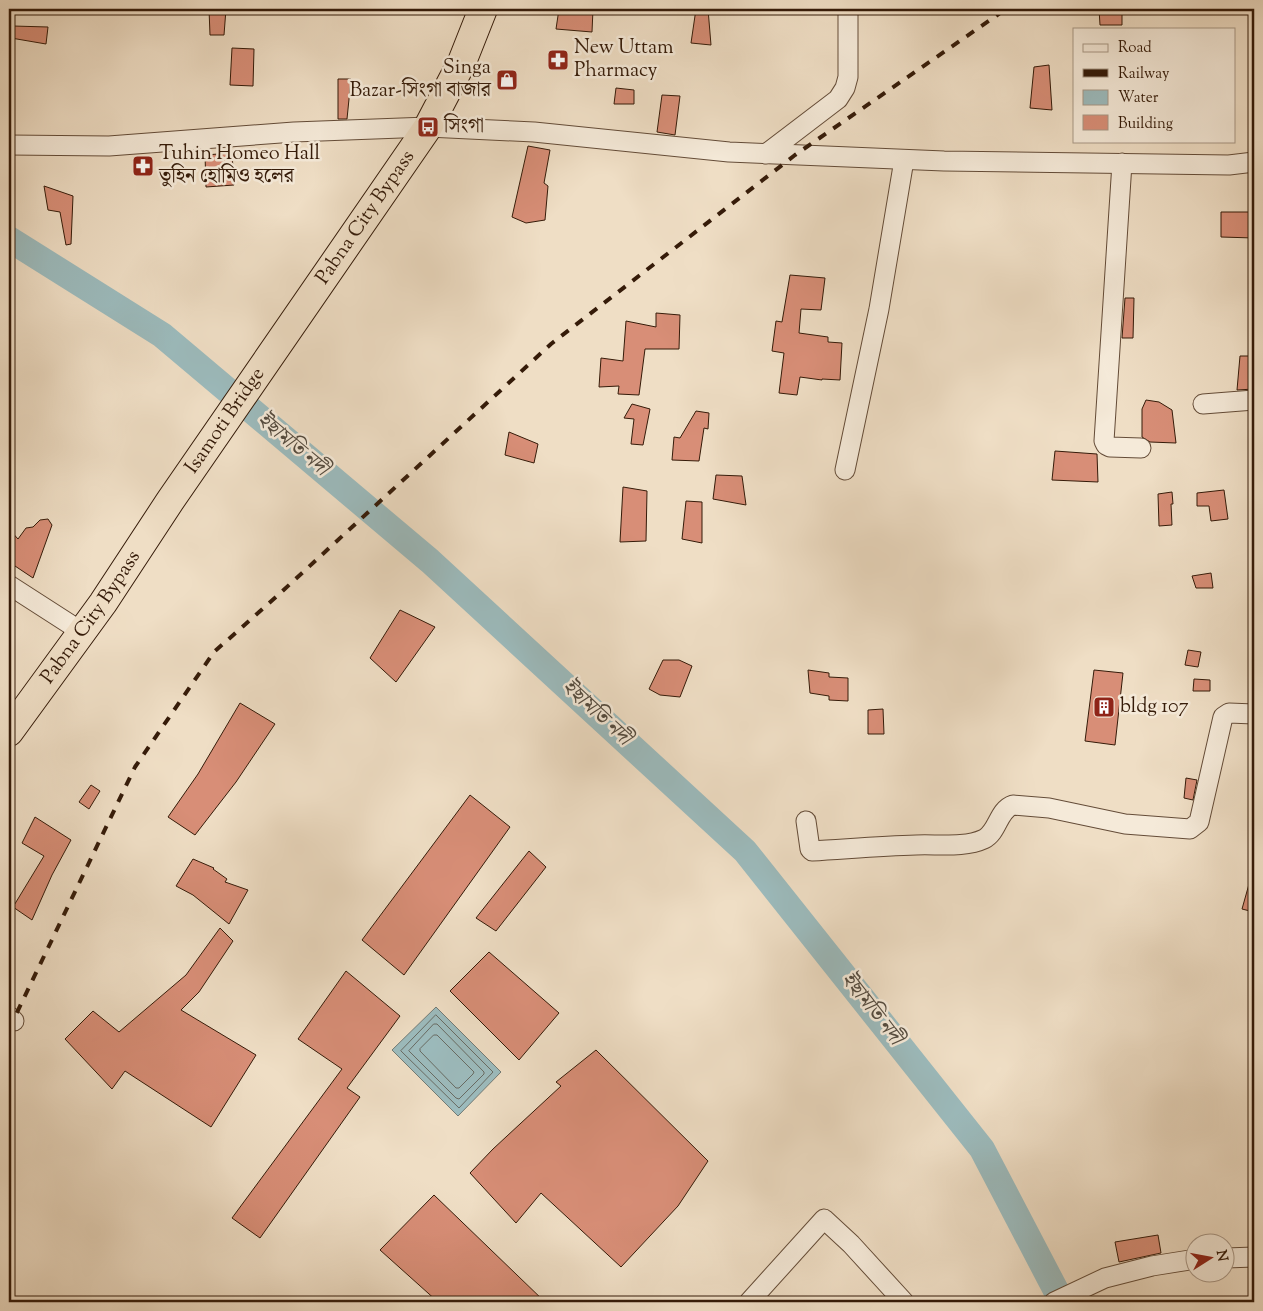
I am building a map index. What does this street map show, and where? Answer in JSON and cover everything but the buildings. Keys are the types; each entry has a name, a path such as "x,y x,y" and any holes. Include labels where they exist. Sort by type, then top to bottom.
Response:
{"highway":[{"name":"Pabna City Bypass","path":"279,341 428,127 462,62 483,9"},
{"name":"Isamoti Bridge","path":"170,501 279,341"},
{"name":"Pabna City Bypass","path":"9,732 103,603 170,501"}],"street":[{"path":"766,154 838,99 845,88 848,77 848,9"},
{"path":"9,145 109,146 294,132 428,127 534,132 729,152 904,160 1229,165 1254,162"},
{"path":"845,470 879,309 904,160"},
{"path":"1122,163 1104,441 1110,447 1141,448"},
{"path":"1203,404 1254,400"},
{"path":"9,585 82,632"},
{"path":"806,821 810,849 812,851 917,845 956,845 982,840 990,834 1008,807 1013,805 1049,808 1125,824 1190,829 1199,822 1223,717 1229,713 1254,714"},
{"path":"749,1302 824,1219 851,1244 904,1302"},
{"path":"1236,1258 1254,1257"},
{"path":"1054,1302 1085,1286 1106,1278 1152,1266 1186,1261"}],"water":[{"path":"436,1007 501,1072 458,1116 392,1050"}],"waterway":[{"name":"ইছামতি নদী","path":"9,239 162,335 430,561 745,851 982,1149 1062,1302"}],"railway":[{"path":"9,1029 135,767 214,652 551,344 795,155 1006,9"}],"place":[{"name":"New Uttam Pharmacy","path":"558,60"},
{"name":"Singa Bazar-সিংগা বাজার","path":"507,80"},
{"name":"সিংগা","path":"428,127"},
{"name":"Tuhin Homeo Hall তুহিন হোমিও হলের","path":"143,166"},
{"name":"bldg 107","path":"1104,707"}]}
